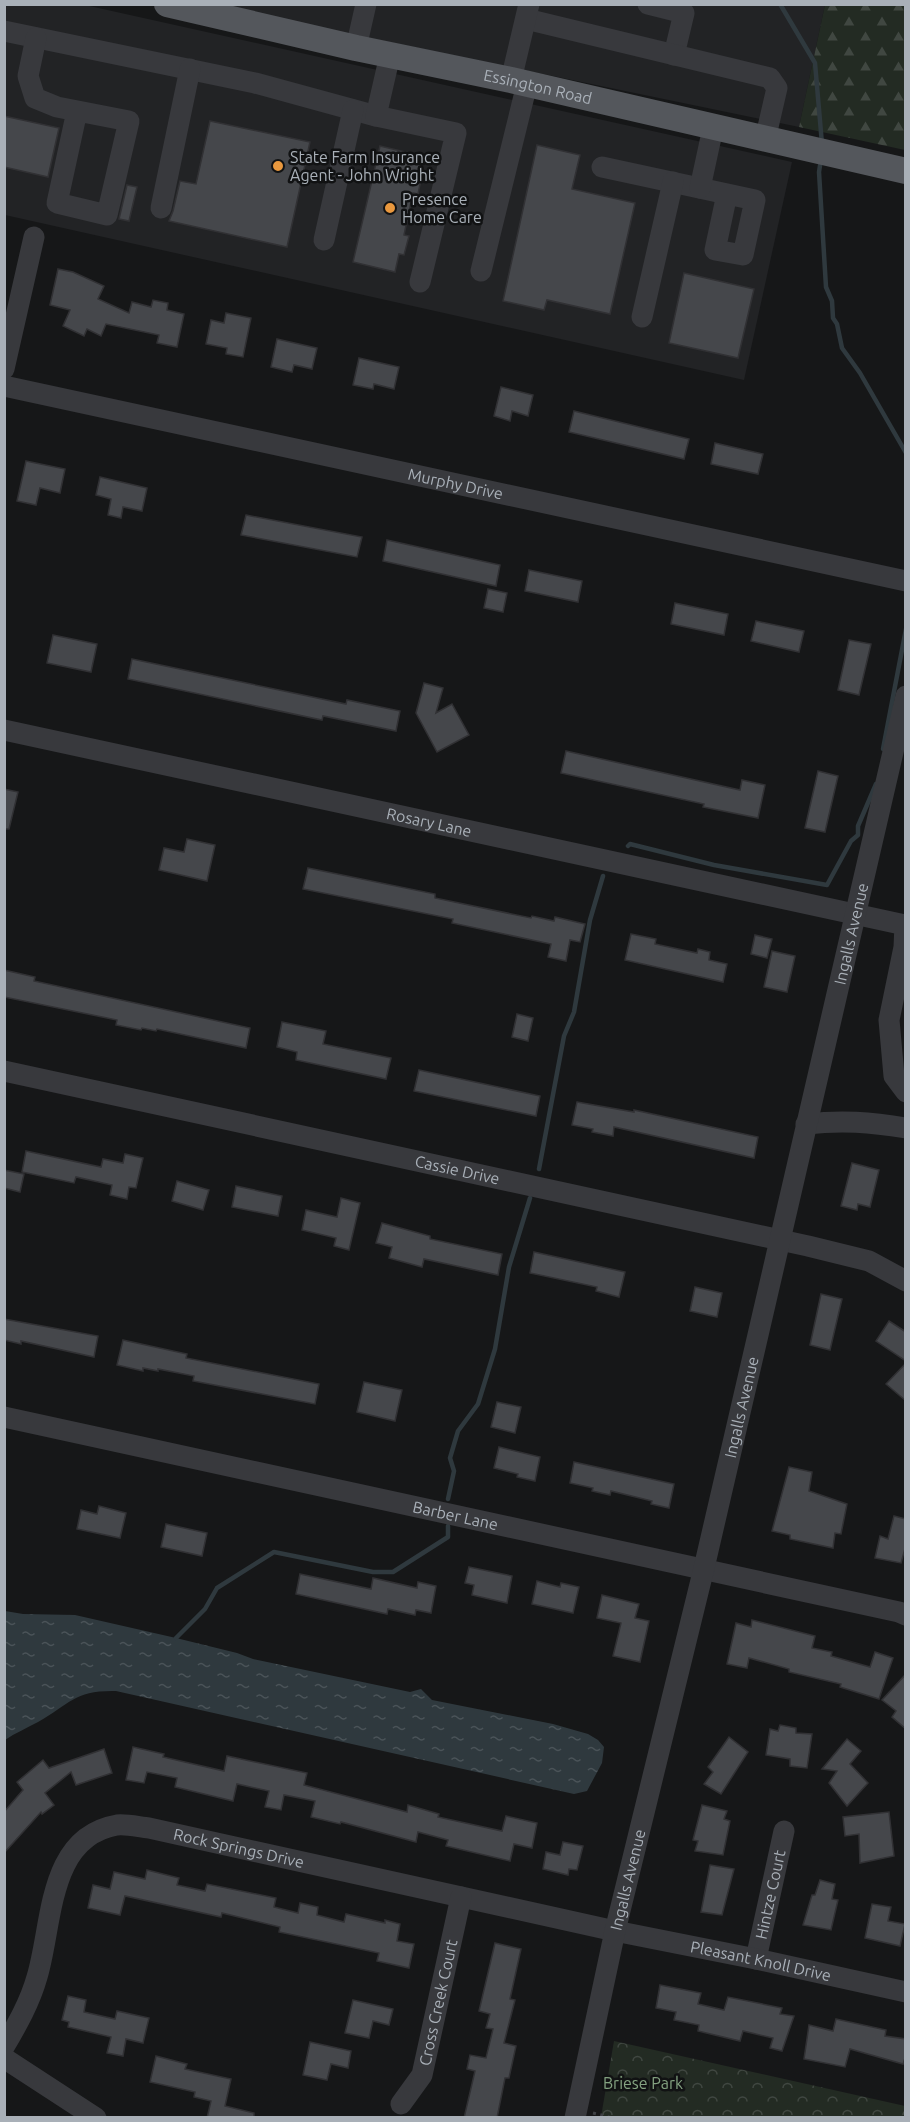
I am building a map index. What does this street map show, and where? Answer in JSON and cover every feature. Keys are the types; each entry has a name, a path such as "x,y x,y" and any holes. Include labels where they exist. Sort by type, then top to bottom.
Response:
{"main road":[{"name":"Essington Road","path":"168,4 213,10 356,48 519,82 906,171"}],"street":[{"path":"356,48 366,4"},
{"path":"648,4 685,9 674,55"},
{"path":"481,271 519,82 527,12 674,55 770,78 777,88 765,140"},
{"path":"4,31 255,83 376,116 456,133 420,282"},
{"path":"36,38 28,76 35,98 57,107 129,121 107,214 57,203 77,111"},
{"path":"376,116 390,54"},
{"path":"160,208 190,69"},
{"path":"324,240 353,110"},
{"path":"700,188 713,128"},
{"path":"602,167 727,194"},
{"path":"642,317 673,182"},
{"path":"4,369 34,237"},
{"name":"Murphy Drive","path":"4,386 906,581"},
{"name":"Ingalls Avenue","path":"575,2118 615,1932 704,1568 906,696"},
{"name":"Rosary Lane","path":"4,730 905,924"},
{"path":"905,924 904,947 888,1020 894,1076 906,1092"},
{"name":"Cassie Drive","path":"4,1071 780,1239 868,1261 906,1281"},
{"path":"806,1124 837,1120 906,1128"},
{"name":"Barber Lane","path":"4,1417 704,1568 899,1611 906,1615"},
{"name":"Rock Springs Drive","path":"4,2047 22,2015 37,1977 58,1878 67,1859 81,1842 100,1831 118,1825 149,1828 615,1932"},
{"name":"Hintze Court","path":"756,1959 784,1831"},
{"name":"Cross Creek Court","path":"401,2104 422,2075 461,1897"},
{"name":"Pleasant Knoll Drive","path":"615,1932 756,1959 906,1992"},
{"path":"4,2058 96,2118"}],"path":[{"path":"604,2115 613,2118"}],"shaded area":[{"path":"5,5 85,5 792,162 744,380 5,215"},
{"path":"210,5 825,5 799,127"}],"green space":[{"path":"825,5 905,5 905,150 799,127"},
{"name":"Briese Park","path":"614,2041 905,2106 905,2117 601,2117"}],"water":[{"path":"5,1611 23,1614 75,1615 237,1653 253,1659 410,1692 421,1689 432,1700 553,1724 588,1734 604,1747 602,1763 587,1791 574,1794 116,1691 82,1695 5,1740"}],"building":[{"path":"4,116 59,128 48,177 4,167"},
{"path":"210,121 310,142 287,247 169,221 180,181 196,184"},
{"path":"537,145 580,155 572,189 635,203 610,314 547,300 544,310 503,301"},
{"name":"Presence Home Care","path":"380,146 422,156 417,174 422,175 418,194 413,193 404,235 409,236 404,255 399,254 395,272 353,262"},
{"path":"127,185 137,187 129,221 119,219"},
{"path":"58,269 73,272 104,286 98,299 129,313 132,302 151,307 153,300 168,303 167,310 184,314 177,347 157,343 159,335 106,324 101,336 87,329 84,336 63,326 70,310 50,305"},
{"path":"684,273 754,289 738,358 669,343"},
{"path":"226,313 251,318 243,357 226,354 227,348 206,344 211,320 224,323"},
{"path":"277,339 317,348 312,369 294,365 292,372 271,367"},
{"path":"359,358 399,367 394,389 374,384 373,389 353,385"},
{"path":"501,387 533,395 528,416 512,411 510,421 494,416"},
{"path":"574,411 689,439 684,459 569,432"},
{"path":"715,443 763,454 758,474 711,464"},
{"path":"26,461 65,469 60,493 40,488 36,505 17,501"},
{"path":"100,477 147,488 142,511 123,507 121,518 108,515 111,499 96,495"},
{"path":"246,515 362,537 357,557 241,535"},
{"path":"387,540 500,565 496,586 383,561"},
{"path":"529,570 582,581 578,602 525,591"},
{"path":"488,589 507,593 503,612 484,608"},
{"path":"675,603 728,614 724,635 671,624"},
{"path":"756,621 804,631 799,652 751,641"},
{"path":"53,635 97,644 91,672 47,663"},
{"path":"849,640 871,644 859,695 838,690"},
{"path":"132,659 346,704 347,700 400,711 396,731 323,716 322,720 128,679"},
{"path":"424,683 443,688 436,713 452,704 469,735 437,752 416,713"},
{"path":"566,751 740,790 742,780 765,785 758,818 561,773"},
{"path":"818,771 838,776 825,832 805,828"},
{"path":"4,789 18,792 9,829 4,829"},
{"path":"187,839 215,845 207,881 159,870 164,848 184,852"},
{"path":"308,868 435,894 435,898 531,918 532,916 554,921 555,917 585,924 580,942 570,940 566,961 548,957 551,944 452,923 453,919 303,889"},
{"path":"631,934 656,939 655,944 697,953 698,949 710,952 709,960 727,964 723,982 625,960"},
{"path":"755,935 772,939 767,958 751,954"},
{"path":"772,951 795,956 787,992 764,987"},
{"path":"4,970 35,977 34,981 250,1028 246,1048 157,1029 156,1031 142,1028 141,1030 116,1025 117,1020 4,997"},
{"path":"517,1014 533,1018 528,1041 512,1037"},
{"path":"282,1022 326,1031 323,1044 391,1058 386,1079 296,1060 297,1052 277,1047"},
{"path":"419,1070 540,1096 536,1116 414,1091"},
{"path":"577,1102 634,1112 634,1110 758,1137 754,1158 614,1127 613,1136 592,1132 593,1129 572,1125"},
{"path":"26,1151 101,1167 103,1159 123,1163 125,1154 143,1158 136,1188 129,1187 127,1199 110,1195 112,1185 76,1177 74,1183 22,1172"},
{"path":"852,1163 879,1170 870,1207 858,1204 857,1210 841,1206"},
{"path":"4,1170 24,1174 20,1192 4,1188"},
{"path":"177,1181 209,1190 203,1210 172,1201"},
{"path":"236,1186 282,1196 278,1216 232,1207"},
{"path":"341,1198 360,1203 349,1250 334,1246 336,1238 302,1230 306,1210 337,1217"},
{"path":"382,1223 430,1236 430,1239 502,1254 498,1275 424,1259 422,1267 389,1258 392,1247 376,1243"},
{"path":"534,1252 625,1272 619,1297 596,1291 597,1287 530,1273"},
{"path":"695,1287 722,1293 717,1317 690,1311"},
{"path":"821,1294 842,1299 830,1350 810,1345"},
{"path":"4,1319 98,1336 94,1357 21,1341 21,1344 4,1340"},
{"path":"889,1321 906,1332 906,1361 876,1341"},
{"path":"123,1340 187,1354 186,1358 319,1384 315,1404 193,1381 194,1376 158,1369 158,1371 143,1368 143,1371 117,1365"},
{"path":"906,1363 906,1401 886,1384"},
{"path":"364,1382 402,1390 395,1421 357,1412"},
{"path":"497,1402 521,1407 515,1433 491,1427"},
{"path":"499,1447 540,1457 535,1481 494,1468"},
{"path":"574,1462 674,1484 669,1508 651,1504 652,1501 611,1491 610,1495 592,1491 593,1488 570,1483"},
{"path":"789,1467 812,1472 809,1491 847,1504 841,1534 835,1533 833,1548 790,1539 790,1535 772,1531"},
{"path":"99,1506 126,1513 120,1538 77,1529 81,1510 97,1514"},
{"path":"894,1516 906,1519 906,1545 901,1563 875,1558 880,1536 888,1539"},
{"path":"166,1524 207,1533 202,1556 161,1547"},
{"path":"469,1567 512,1576 507,1603 472,1595 474,1585 465,1583"},
{"path":"300,1574 371,1589 373,1578 417,1588 418,1582 436,1586 431,1613 416,1610 415,1615 388,1609 387,1614 296,1594"},
{"path":"537,1581 560,1587 561,1583 579,1587 573,1613 532,1604"},
{"path":"602,1595 639,1604 635,1618 649,1621 640,1662 613,1656 621,1623 597,1618"},
{"path":"752,1620 815,1636 812,1648 832,1652 831,1656 870,1667 875,1652 893,1658 879,1699 840,1687 841,1684 789,1672 789,1669 749,1658 747,1668 727,1664 736,1623 751,1627"},
{"path":"906,1674 906,1729 892,1717 896,1711 882,1700"},
{"path":"780,1725 796,1728 796,1733 812,1734 807,1768 790,1766 790,1759 766,1755 770,1729 778,1731"},
{"path":"729,1737 748,1752 721,1794 704,1784 713,1772 708,1767"},
{"path":"847,1739 861,1751 850,1764 868,1783 847,1806 829,1783 837,1771 822,1769"},
{"path":"133,1747 164,1754 163,1757 224,1771 227,1756 307,1773 304,1785 407,1812 408,1805 439,1814 438,1817 502,1831 506,1816 537,1823 532,1848 514,1844 510,1861 446,1846 448,1840 418,1832 416,1842 341,1822 340,1824 311,1817 315,1801 284,1795 281,1810 265,1807 269,1791 237,1784 233,1801 175,1787 177,1778 147,1772 144,1783 126,1780"},
{"path":"104,1749 112,1773 76,1785 71,1772 45,1793 54,1805 42,1814 41,1812 4,1853 4,1812 23,1790 17,1782 43,1760 49,1768"},
{"path":"702,1805 727,1811 724,1819 730,1821 723,1855 695,1851 698,1841 693,1840"},
{"path":"889,1812 894,1856 860,1863 859,1834 845,1836 843,1817"},
{"path":"563,1842 583,1846 577,1870 569,1869 568,1875 543,1869 546,1852 560,1855"},
{"path":"710,1865 734,1869 722,1915 701,1912"},
{"path":"147,1870 179,1878 177,1885 205,1891 207,1884 276,1898 274,1907 298,1913 300,1903 318,1907 317,1915 344,1922 346,1914 400,1924 397,1941 414,1944 409,1968 377,1961 379,1953 279,1932 280,1927 222,1913 221,1917 125,1896 120,1915 88,1908 93,1885 110,1889 114,1872 145,1879"},
{"path":"820,1880 835,1884 832,1899 838,1900 831,1930 803,1925 812,1895 815,1895"},
{"path":"872,1904 891,1907 888,1921 905,1924 900,1946 865,1938"},
{"path":"495,1943 521,1949 510,1999 515,2000 504,2043 516,2046 509,2078 505,2078 497,2118 464,2118 475,2071 467,2069 470,2055 486,2058 493,2029 486,2028 490,2014 479,2011"},
{"path":"660,1985 701,1993 698,2004 724,2010 728,1997 782,2008 780,2014 794,2016 782,2051 770,2048 773,2038 743,2031 740,2041 698,2031 699,2025 674,2020 676,2012 656,2008"},
{"path":"68,1996 86,2000 84,2012 115,2019 117,2011 149,2018 143,2043 126,2039 123,2056 107,2053 111,2037 68,2027 69,2022 62,2020"},
{"path":"353,2000 393,2009 389,2025 373,2021 369,2038 345,2033"},
{"path":"836,2019 886,2030 885,2036 906,2039 906,2055 903,2064 850,2049 845,2067 804,2059 809,2025 833,2031"},
{"path":"310,2042 351,2051 348,2068 331,2064 327,2080 303,2075"},
{"path":"156,2056 187,2064 185,2069 231,2079 225,2106 254,2113 254,2118 207,2118 211,2101 194,2097 195,2092 150,2082"}],"waterway":[{"path":"780,4 815,63 822,144"},
{"path":"821,159 819,172 826,287 832,301 833,318 837,324 842,348 860,373 906,453"},
{"path":"883,749 906,629"},
{"path":"628,846 630,844 714,865 827,885 851,841 858,835 858,826 876,784"},
{"path":"539,1169 564,1036 574,1012 590,920 603,876"},
{"path":"448,1499 454,1471 450,1458 458,1431 478,1404 495,1349 509,1267 530,1198"},
{"path":"176,1638 205,1609 217,1588 274,1552 373,1572 393,1572 448,1537 448,1526"}],"place":[{"name":"State Farm Insurance Agent - John Wright","path":"278,166"},
{"name":"Presence Home Care","path":"390,208"}]}
